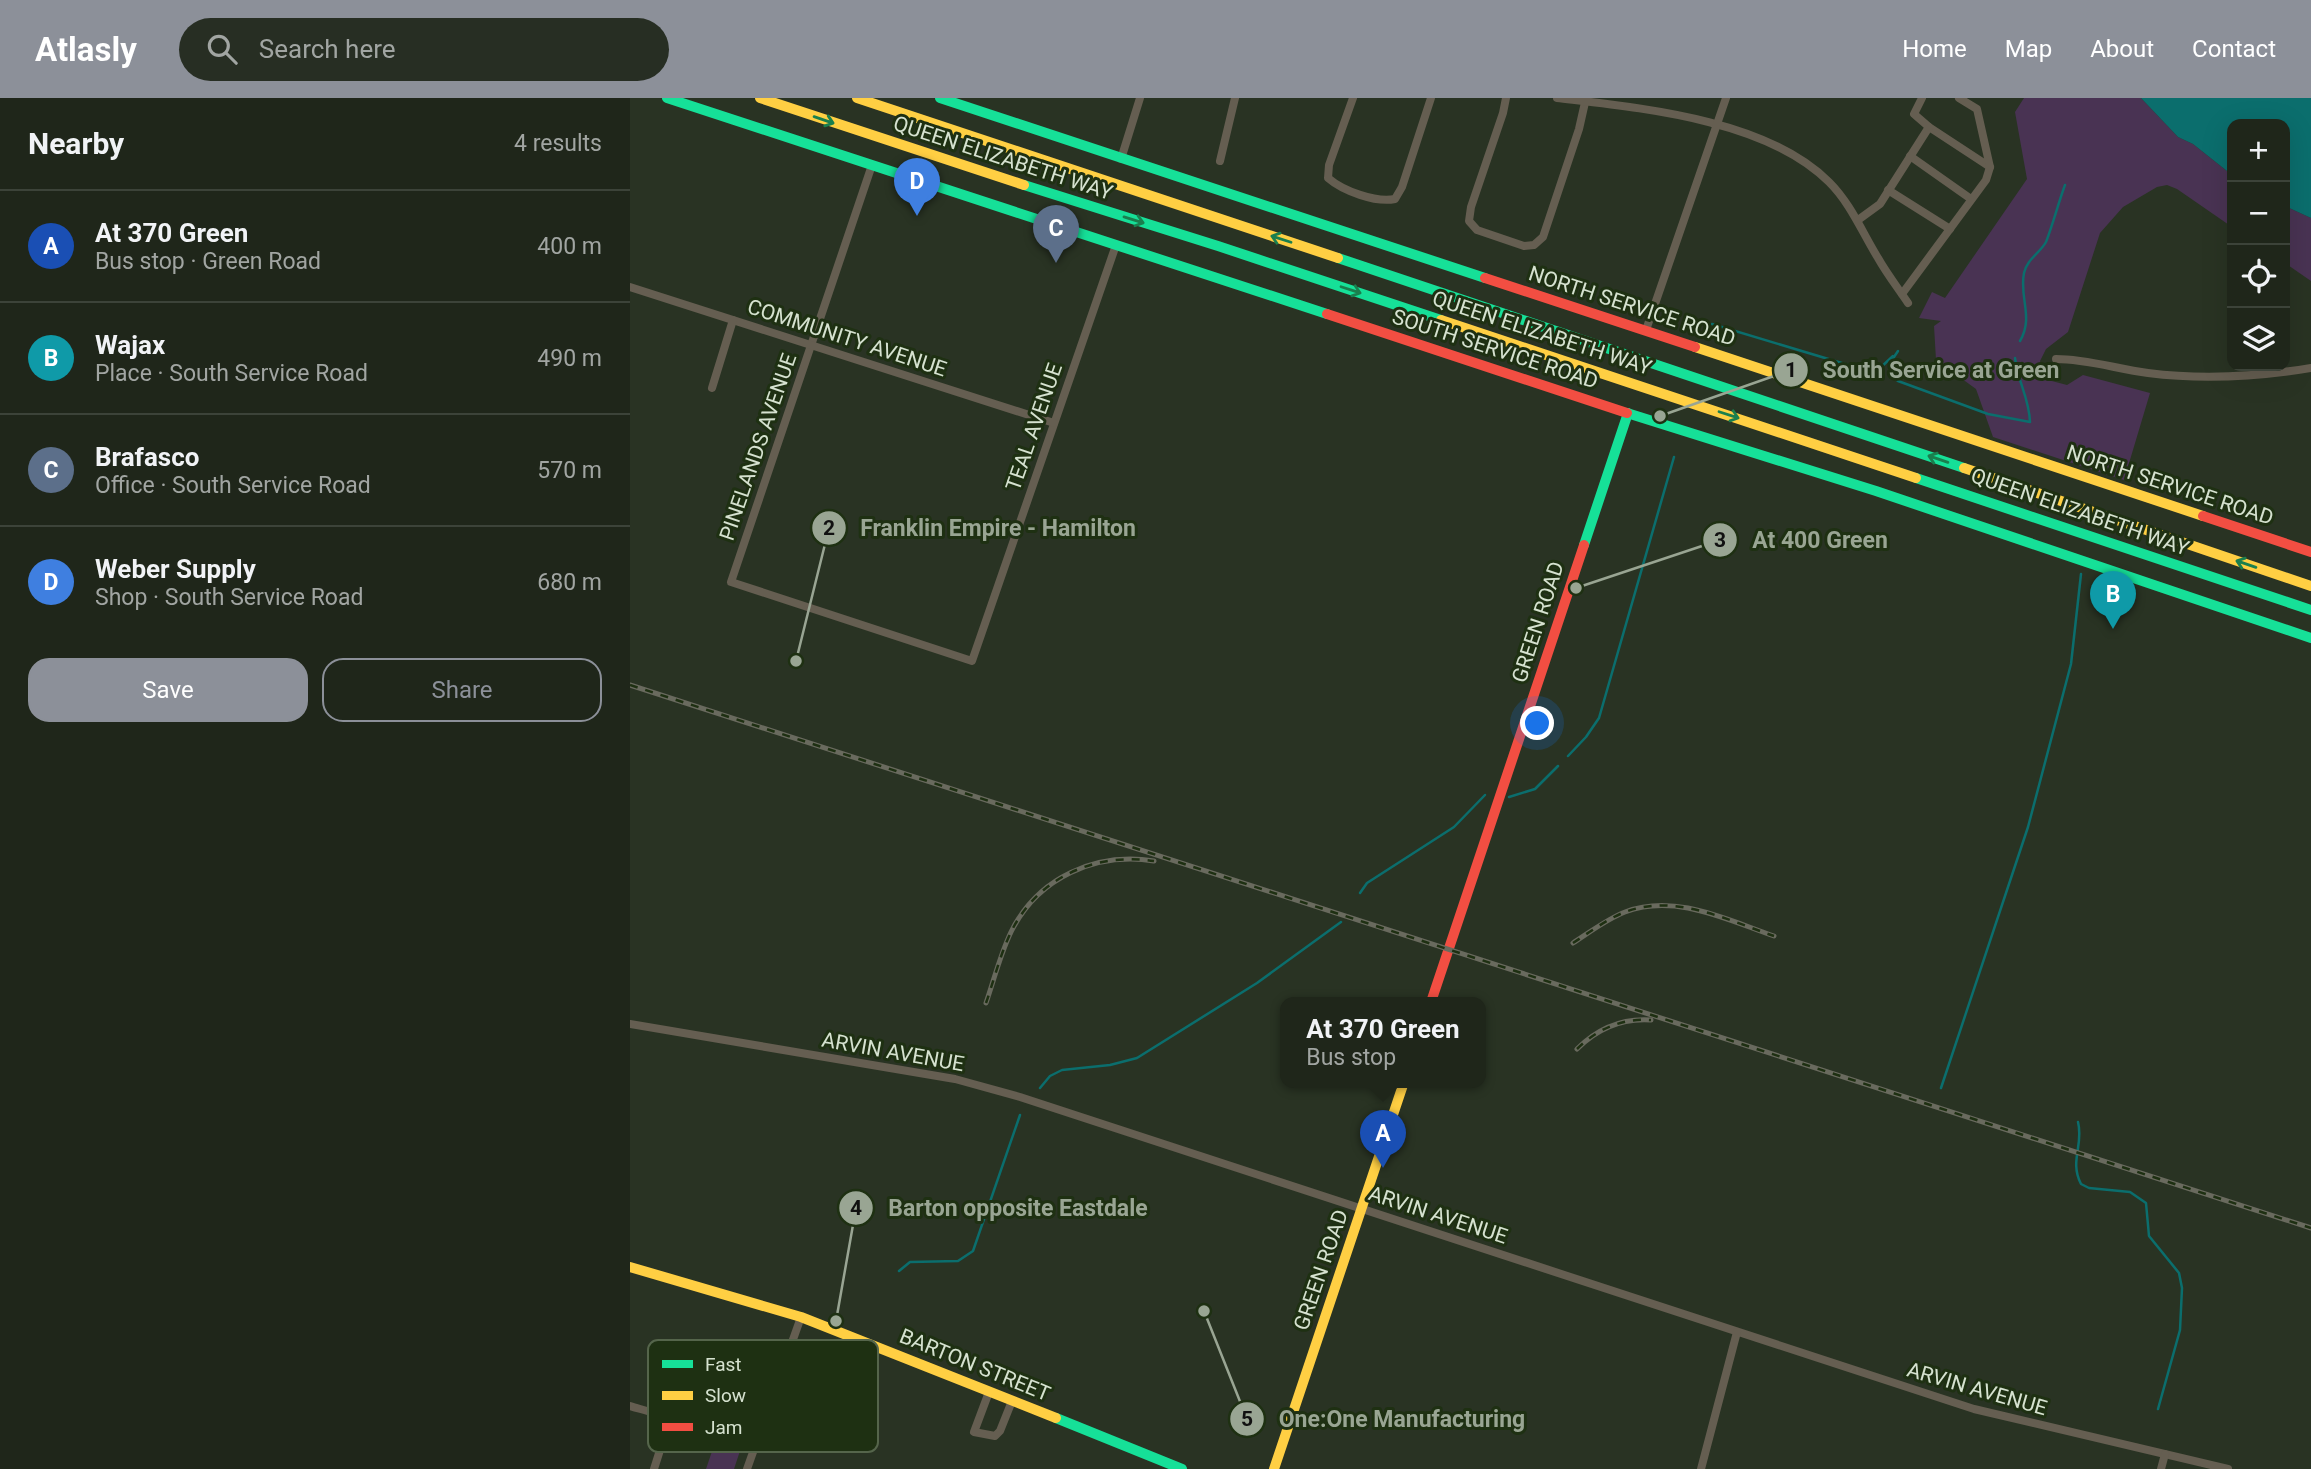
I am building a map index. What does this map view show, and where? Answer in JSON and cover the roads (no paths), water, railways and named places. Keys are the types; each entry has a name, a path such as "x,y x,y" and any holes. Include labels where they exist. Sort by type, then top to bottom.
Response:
{"main road":[{"name":"SOUTH SERVICE ROAD","path":"667,98 1628,413 1876,491 2311,638"},
{"name":"QUEEN ELIZABETH WAY","path":"760,98 951,162 1231,250 2311,610"},
{"name":"QUEEN ELIZABETH WAY","path":"857,98 1828,421 2311,586"},
{"name":"NORTH SERVICE ROAD","path":"940,98 2311,552"},
{"name":"GREEN ROAD","path":"1433,997 1628,413"},
{"name":"GREEN ROAD","path":"1274,1469 1402,1088"},
{"name":"BARTON STREET","path":"630,1267 801,1317 859,1340"},
{"name":"BARTON STREET","path":"878,1348 1182,1469"}],"street":[{"path":"1121,159 1140,98"},
{"path":"1220,161 1234,98"},
{"path":"1353,98 1329,165 1328,178 1336,185 1384,201 1395,199 1402,187 1431,98"},
{"path":"1506,98 1469,221 1477,230 1524,246 1534,245 1543,237 1579,129 1585,100"},
{"path":"1557,98 1654,111 1716,125 1785,150 1830,183 1858,220 1878,258 1908,303"},
{"path":"1646,330 1726,98"},
{"path":"1922,98 1914,114 1990,167"},
{"path":"1902,294 1986,180 1990,167 1977,109 1959,98"},
{"path":"1858,220 1880,204 1929,127"},
{"path":"1910,156 1971,199"},
{"name":"PINELANDS AVENUE","path":"872,165 731,582 972,661"},
{"path":"1888,190 1950,229"},
{"name":"TEAL AVENUE","path":"972,661 1116,245"},
{"name":"COMMUNITY AVENUE","path":"630,287 1054,423"},
{"path":"712,388 733,320"},
{"path":"2056,359 2074,359 2143,372 2193,377 2271,375 2311,368"},
{"name":"ARVIN AVENUE","path":"630,1024 956,1079 1020,1097 1975,1409 2228,1469"},
{"path":"793,1340 801,1317"},
{"path":"1701,1469 1737,1332"},
{"path":"989,1392 974,1432 995,1436 1000,1431 1012,1401"},
{"path":"630,1406 648,1412"},
{"path":"654,1469 659,1452"},
{"path":"747,1469 753,1452"},
{"path":"2161,1469 2165,1454"}],"water":[{"path":"2141,98 2311,98 2311,218 2290,208 2290,119 2227,119 2227,171 2193,144 2178,137"}],"waterway":[{"path":"2020,341 2026,324 2024,273 2046,242 2065,185"},
{"path":"1712,324 1865,370 1879,369 1893,356"},
{"path":"1898,351 1890,363 1892,376 1898,381 1988,414 2030,422 2015,358"},
{"path":"1568,756 1599,718 1674,457"},
{"path":"1941,1088 2028,827 2071,664 2081,574"},
{"path":"1509,797 1535,789 1558,766"},
{"path":"1360,893 1367,883 1454,827 1485,795"},
{"path":"1040,1088 1050,1076 1062,1070 1110,1065 1137,1058 1257,983 1341,922"},
{"path":"899,1271 910,1262 958,1261 973,1251 1020,1115"},
{"path":"2078,1122 2076,1168 2081,1184 2089,1188 2130,1192 2146,1203 2149,1236 2179,1273 2182,1288 2180,1330 2158,1409"}],"railway":[{"path":"630,685 2311,1228"},
{"path":"986,1003 1011,932 1037,896 1071,872 1090,865 1132,859 1154,861"},
{"path":"1573,943 1625,912 1663,905 1719,916 1774,936"},
{"path":"1577,1049 1611,1026 1630,1021 1651,1020"}],"place":[{"name":"Weber Supply","path":"917,216"},
{"name":"Brafasco","path":"1056,263"},
{"name":"South Service at Green","path":"1660,416"},
{"name":"At 400 Green","path":"1576,588"},
{"name":"Wajax","path":"2113,629"},
{"name":"Franklin Empire - Hamilton","path":"796,661"},
{"name":"At 370 Green","path":"1383,1168"},
{"name":"One:One Manufacturing","path":"1204,1311"},
{"name":"Barton opposite Eastdale","path":"836,1321"}]}
